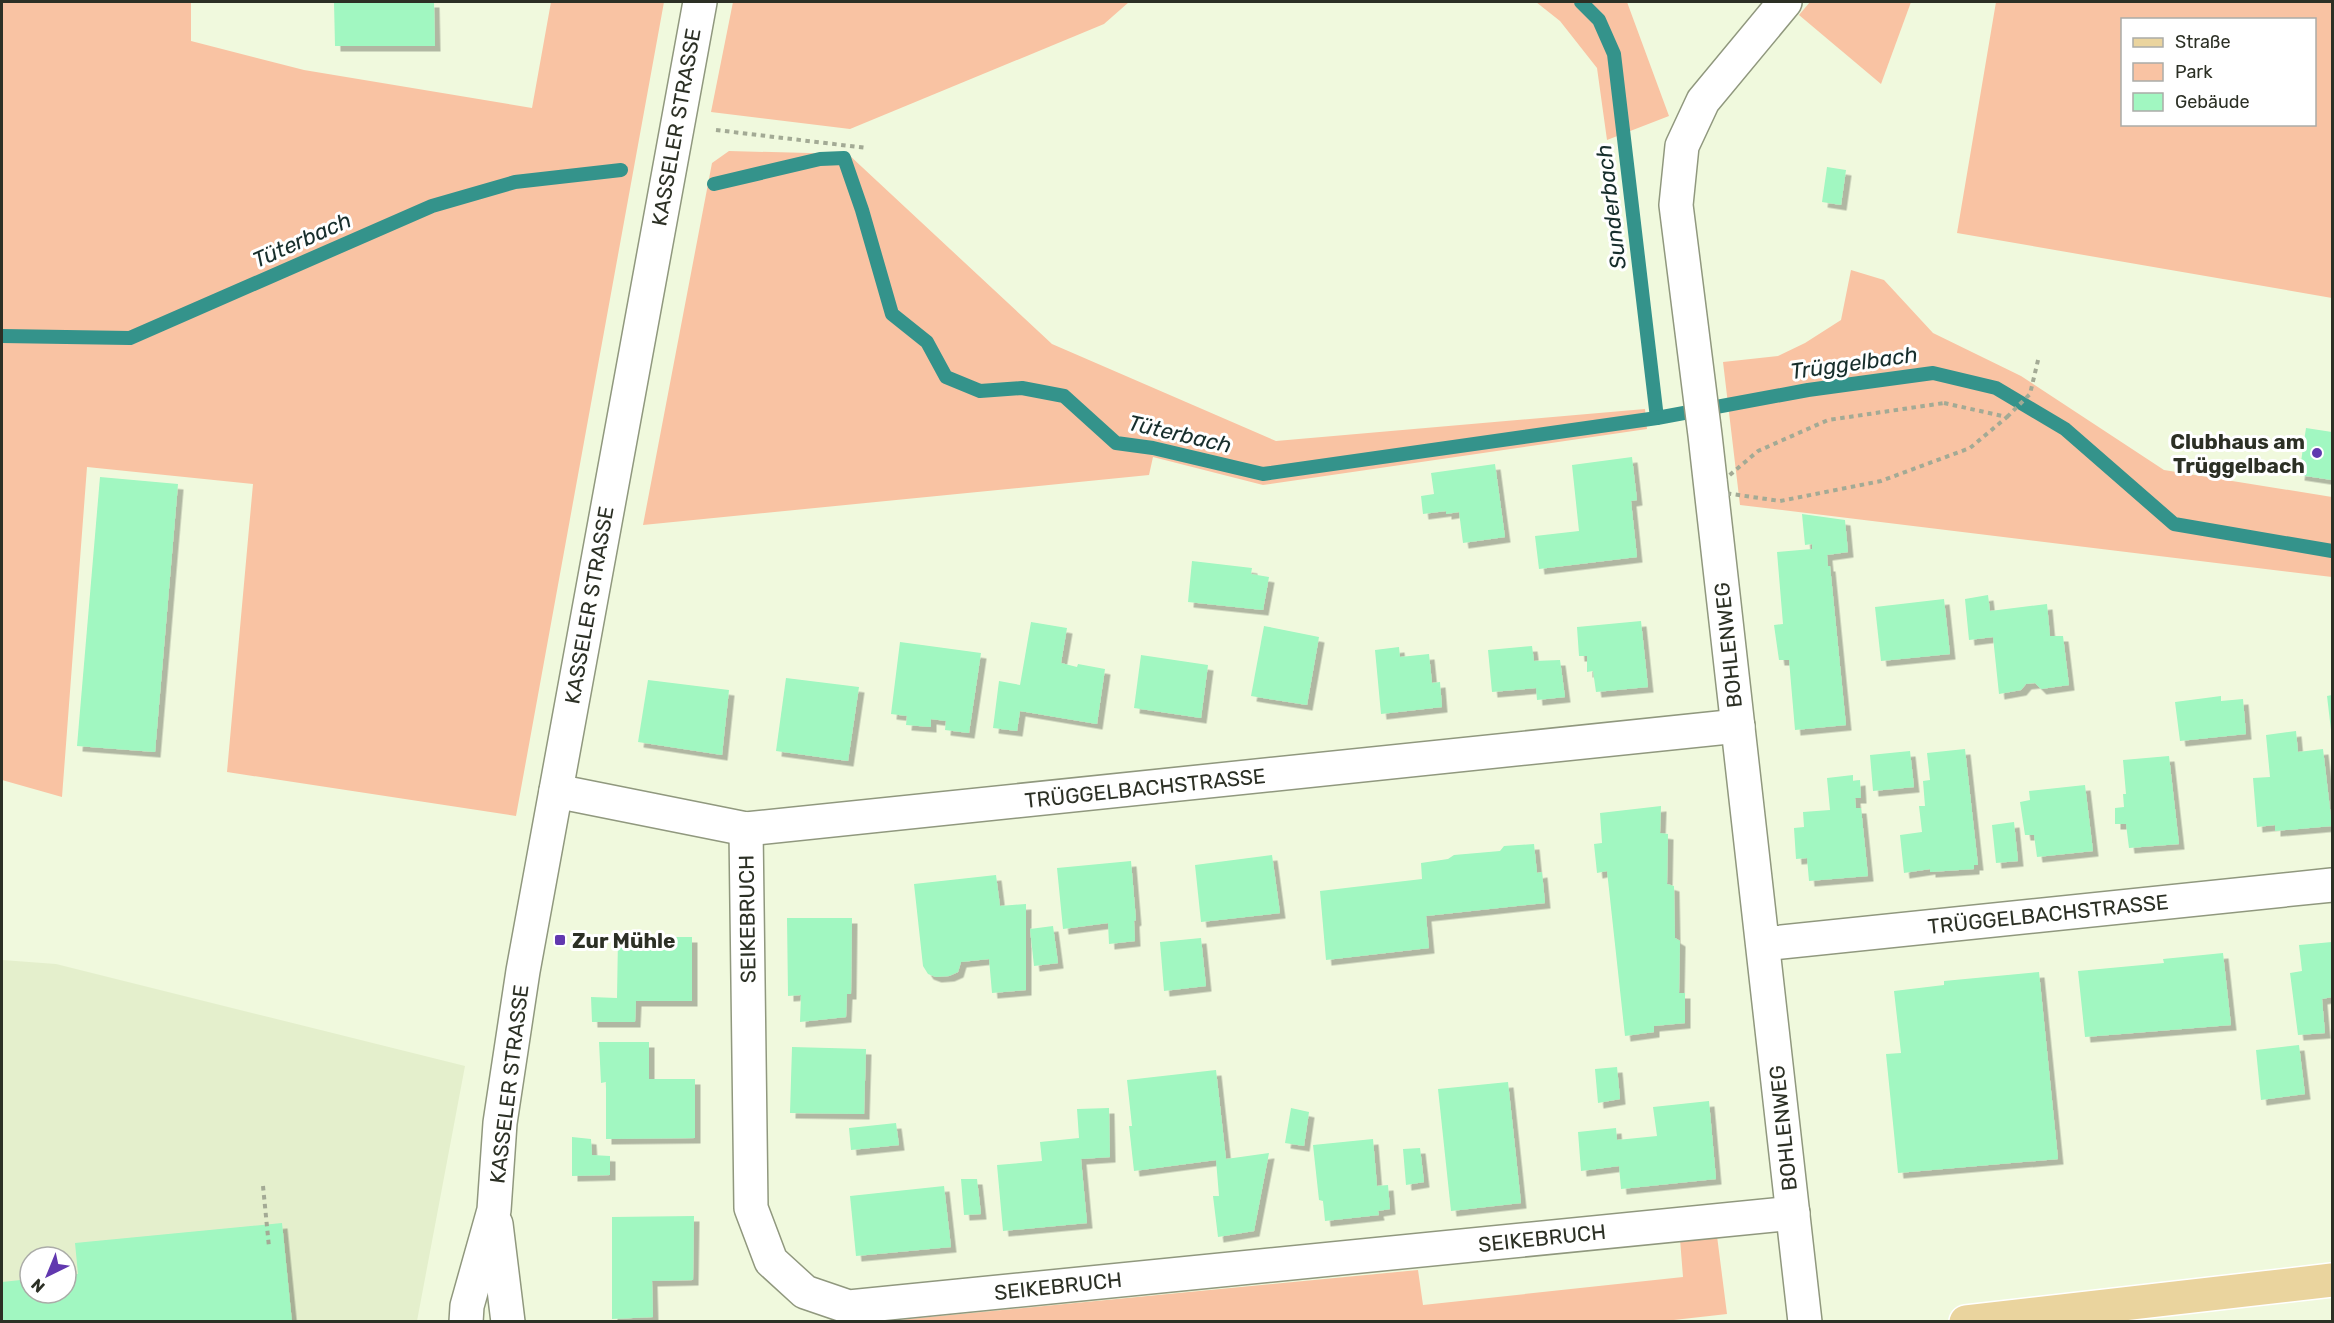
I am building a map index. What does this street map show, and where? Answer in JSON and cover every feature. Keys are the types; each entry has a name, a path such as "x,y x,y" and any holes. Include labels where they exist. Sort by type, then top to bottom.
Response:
{"main road":[{"path":"1966,1322 2332,1280"}],"street":[{"name":"KASSELER STRASSE","path":"466,1322 467,1306 494,1210 504,1099 523,971 699,2"},
{"name":"BOHLENWEG","path":"1785,2 1703,101 1682,146 1676,205 1705,435 1805,1322"},
{"name":"TRÜGGELBACHSTRASSE","path":"556,791 746,829 1737,726"},
{"name":"SEIKEBRUCH","path":"746,829 751,1208 771,1261 806,1293 849,1307 1793,1213"},
{"name":"TRÜGGELBACHSTRASSE","path":"1763,944 2332,885"},
{"name":"KASSELER STRASSE","path":"494,1210 508,1322"}],"path":[{"path":"676,126 867,148"},
{"path":"1711,491 1780,501 1881,481 1970,448 2030,394 2039,356"},
{"path":"1711,491 1758,451 1828,420 1944,403 2007,417"},
{"path":"263,1186 269,1247"}],"shaded area":[{"path":"2,960 56,964 465,1066 417,1321 2,1321"}],"green space":[{"path":"2,2 191,2 191,41 304,70 532,108 551,2 664,2 516,816 227,772 253,484 87,467 62,797 2,780"},
{"path":"733,2 1129,2 1104,24 850,129 711,112"},
{"path":"1536,2 1627,2 1669,116 1607,140 1597,68 1560,21"},
{"path":"1810,2 1911,2 1881,84 1799,15"},
{"path":"1996,2 2332,2 2332,298 1957,233"},
{"path":"729,151 848,154 1052,344 1276,441 1645,409 1647,429 1263,485 1153,457 1149,475 643,525 712,163"},
{"path":"1851,270 1884,280 1933,333 2021,376 2164,470 2332,497 2332,577 1740,505 1723,362 1778,356 1805,343 1841,320"},
{"path":"1717,1236 1727,1314 1656,1322 878,1322 1418,1270 1423,1305 1683,1277 1680,1239"}],"building":[{"path":"334,2 434,2 435,46 335,46"},
{"path":"1827,167 1846,170 1841,205 1822,202"},
{"name":"Clubhaus am Trüggelbach","path":"2306,428 2332,432 2332,480 2299,475"},
{"path":"1632,457 1637,500 1631,501 1637,557 1539,569 1535,536 1579,531 1572,465"},
{"path":"1495,464 1505,537 1463,543 1459,512 1423,514 1421,496 1434,494 1431,473"},
{"path":"100,477 178,484 155,752 77,746"},
{"path":"1802,514 1845,520 1848,552 1827,555 1846,725 1795,730 1789,660 1779,660 1774,625 1783,624 1777,552 1812,549 1812,544 1805,545"},
{"path":"1192,561 1252,568 1251,574 1269,577 1263,610 1188,602"},
{"path":"1988,595 1990,611 2047,604 2050,636 2063,636 2069,685 2041,689 2035,683 2026,684 2021,690 1999,694 1993,637 1969,640 1965,599"},
{"path":"1944,599 1950,654 1881,661 1875,607"},
{"path":"1641,621 1648,687 1596,692 1593,671 1587,672 1587,656 1579,656 1577,627"},
{"path":"1031,622 1067,628 1061,663 1077,667 1078,664 1105,669 1097,724 1020,711 1017,731 993,728 999,681 1020,685"},
{"path":"1264,626 1319,637 1307,705 1251,696"},
{"path":"900,642 981,653 969,733 945,730 946,721 931,719 931,727 906,725 907,716 891,714"},
{"path":"1532,646 1534,661 1560,660 1565,697 1537,700 1536,688 1492,692 1488,650"},
{"path":"1399,647 1400,657 1429,654 1432,683 1440,682 1442,707 1381,714 1375,650"},
{"path":"1141,655 1208,665 1201,718 1134,708"},
{"path":"786,678 859,687 848,761 776,751"},
{"path":"648,680 729,690 722,755 638,742"},
{"path":"2332,695 2332,730 2331,730 2327,696"},
{"path":"2221,696 2221,701 2243,699 2246,734 2180,741 2175,702"},
{"path":"2296,731 2298,752 2323,749 2332,826 2275,831 2275,825 2257,827 2253,778 2270,777 2266,735"},
{"path":"1965,749 1978,865 1974,865 1974,869 1930,872 1930,869 1904,873 1900,835 1922,832 1919,806 1925,806 1923,781 1930,780 1927,753"},
{"path":"1910,751 1914,787 1873,791 1870,755"},
{"path":"2169,756 2179,844 2129,848 2126,824 2115,824 2115,808 2124,807 2123,794 2126,794 2123,760"},
{"path":"1853,775 1853,781 1860,780 1861,798 1855,798 1856,808 1861,808 1868,876 1809,881 1807,858 1796,859 1794,828 1804,827 1803,812 1830,810 1827,778"},
{"path":"2085,785 2093,851 2037,857 2034,835 2025,835 2020,802 2030,800 2029,791"},
{"path":"1661,806 1660,833 1668,834 1667,884 1674,886 1675,938 1680,941 1679,993 1685,993 1685,1023 1654,1026 1654,1032 1625,1036 1607,871 1597,873 1594,844 1602,843 1600,813"},
{"path":"2014,822 2018,861 1996,863 1992,825"},
{"path":"1534,844 1537,873 1542,872 1545,903 1426,916 1429,948 1326,960 1320,891 1422,879 1421,863 1448,859 1454,855 1500,851 1504,846"},
{"path":"1272,855 1280,913 1201,922 1195,865"},
{"path":"1131,861 1136,920 1134,921 1135,941 1109,944 1108,923 1063,929 1057,868"},
{"path":"996,875 1000,906 1026,904 1026,990 992,993 989,959 961,962 958,972 949,976 936,977 928,974 923,966 914,884"},
{"path":"787,918 852,918 851,994 847,994 846,1017 800,1022 801,995 788,996"},
{"path":"1053,926 1058,963 1034,966 1030,929"},
{"path":"618,937 692,937 692,1001 636,1001 635,1022 592,1022 591,997 617,998"},
{"path":"1201,938 1206,986 1164,991 1160,942"},
{"path":"2332,942 2332,997 2322,999 2325,1033 2298,1035 2290,973 2302,971 2299,945"},
{"path":"2223,953 2231,1025 2085,1037 2078,971 2164,963 2163,959"},
{"path":"2039,972 2058,1159 1898,1173 1886,1054 1901,1053 1894,991 1944,985 1944,981"},
{"path":"599,1042 649,1042 649,1079 695,1079 695,1138 606,1139 606,1082 601,1083"},
{"path":"2299,1045 2305,1094 2261,1100 2256,1050"},
{"path":"792,1047 866,1049 864,1114 790,1113"},
{"path":"1617,1067 1620,1099 1598,1103 1595,1069"},
{"path":"1216,1070 1226,1159 1269,1153 1254,1231 1218,1237 1213,1196 1219,1196 1216,1160 1134,1171 1127,1080"},
{"path":"1508,1082 1521,1203 1451,1211 1438,1089"},
{"path":"1709,1101 1716,1179 1621,1189 1619,1166 1581,1171 1578,1132 1616,1128 1617,1140 1657,1136 1653,1107"},
{"path":"1109,1108 1110,1157 1081,1159 1087,1223 1003,1231 997,1165 1042,1161 1040,1142 1079,1138 1077,1109"},
{"path":"1291,1108 1309,1112 1304,1146 1285,1143"},
{"path":"896,1123 899,1145 851,1150 849,1128"},
{"path":"572,1137 591,1139 592,1155 610,1156 610,1175 572,1176"},
{"path":"1373,1139 1377,1186 1388,1185 1390,1209 1378,1211 1379,1215 1325,1221 1323,1201 1319,1200 1313,1145"},
{"path":"1420,1148 1424,1182 1406,1185 1403,1149"},
{"path":"961,1179 977,1179 981,1214 964,1215"},
{"path":"944,1186 951,1247 856,1256 850,1196"},
{"path":"694,1216 693,1280 652,1281 653,1317 612,1319 612,1217"},
{"path":"282,1223 292,1322 2,1322 2,1282 18,1280 18,1305 78,1305 78,1245 75,1243"}],"waterway":[{"name":"Sunderbach","path":"1581,2 1599,20 1614,54 1657,418"},
{"name":"Tüterbach","path":"714,184 820,159 844,158 862,210 892,314 927,342 946,377 980,391 1022,388 1064,396 1116,443 1153,448 1263,474 1657,418 1808,390 1933,373 1996,388 2065,429 2174,524 2332,551"},
{"name":"Tüterbach","path":"2,336 130,338 432,206 515,182 621,170"}],"place":[{"name":"Clubhaus am Trüggelbach","path":"2317,453"},
{"name":"Zur Mühle","path":"560,940"}],"water label":[{"name":"Trüggelbach","path":"1854,363"}]}
